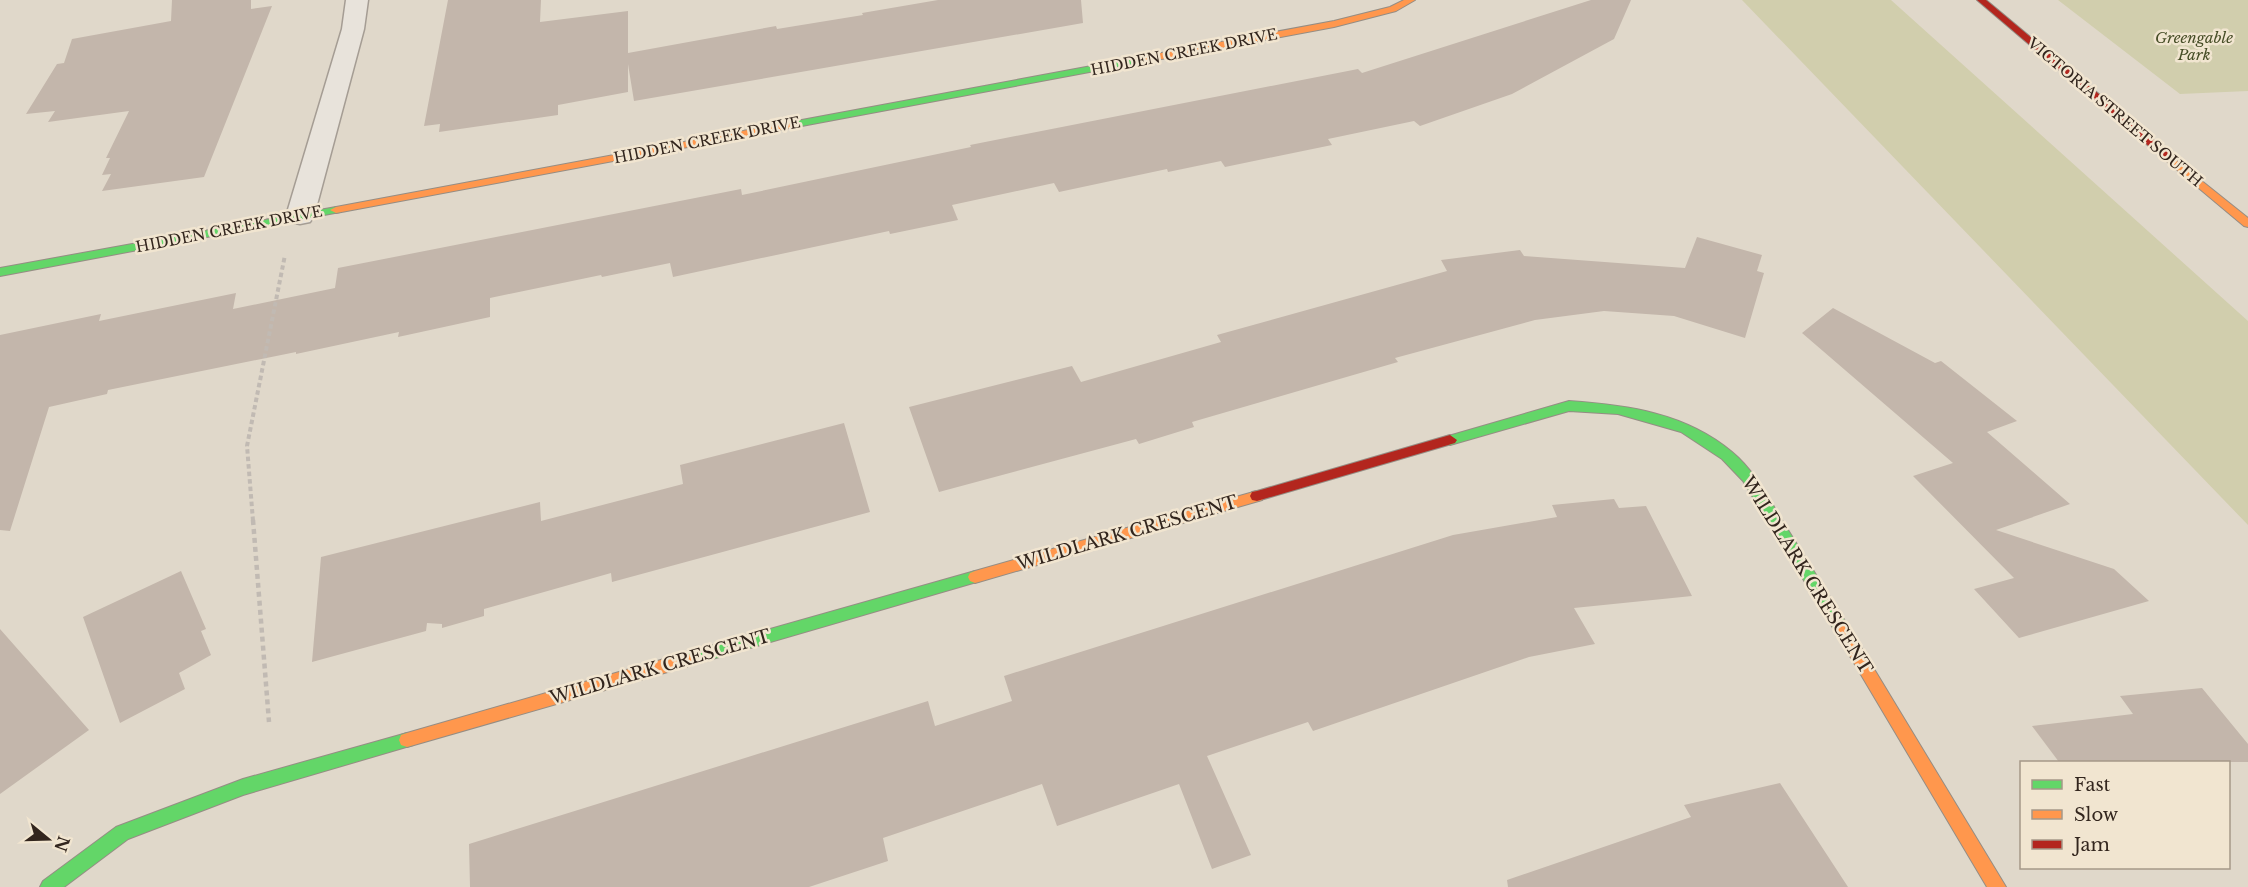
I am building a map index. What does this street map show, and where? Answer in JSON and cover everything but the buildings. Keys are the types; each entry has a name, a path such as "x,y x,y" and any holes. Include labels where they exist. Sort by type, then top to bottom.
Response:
{"street":[{"path":"300,216 354,29 357,0"},
{"name":"HIDDEN CREEK DRIVE","path":"0,272 1334,24 1393,9 1411,0"},
{"name":"VICTORIA STREET SOUTH","path":"1981,0 2248,224"},
{"name":"WILDLARK CRESCENT","path":"49,887 122,833 243,787 1569,406 1604,406 1637,411 1680,426 1718,448 1745,473 1997,887"}],"path":[{"path":"269,722 247,446 285,252"}],"green space":[{"path":"1742,0 1891,0 2248,321 2248,525"},
{"name":"Greengable Park","path":"2058,0 2248,0 2248,91 2180,94"}],"traffic: fast":[{"path":"791,125 1140,60"},
{"path":"0,272 336,210"},
{"path":"1450,440 1569,406 1618,409 1686,429 1727,455 1748,477 1843,631"},
{"path":"685,660 975,577"},
{"path":"49,887 122,833 243,787 407,740"}],"traffic: slow":[{"path":"1140,60 1334,24 1393,9 1411,0"},
{"path":"336,210 791,125"},
{"path":"2168,157 2248,224"},
{"path":"975,577 1257,496"},
{"path":"1843,631 1997,887"},
{"path":"407,740 685,660"}],"traffic: jam":[{"path":"1981,0 2168,157"},
{"path":"1257,496 1450,440"}]}
